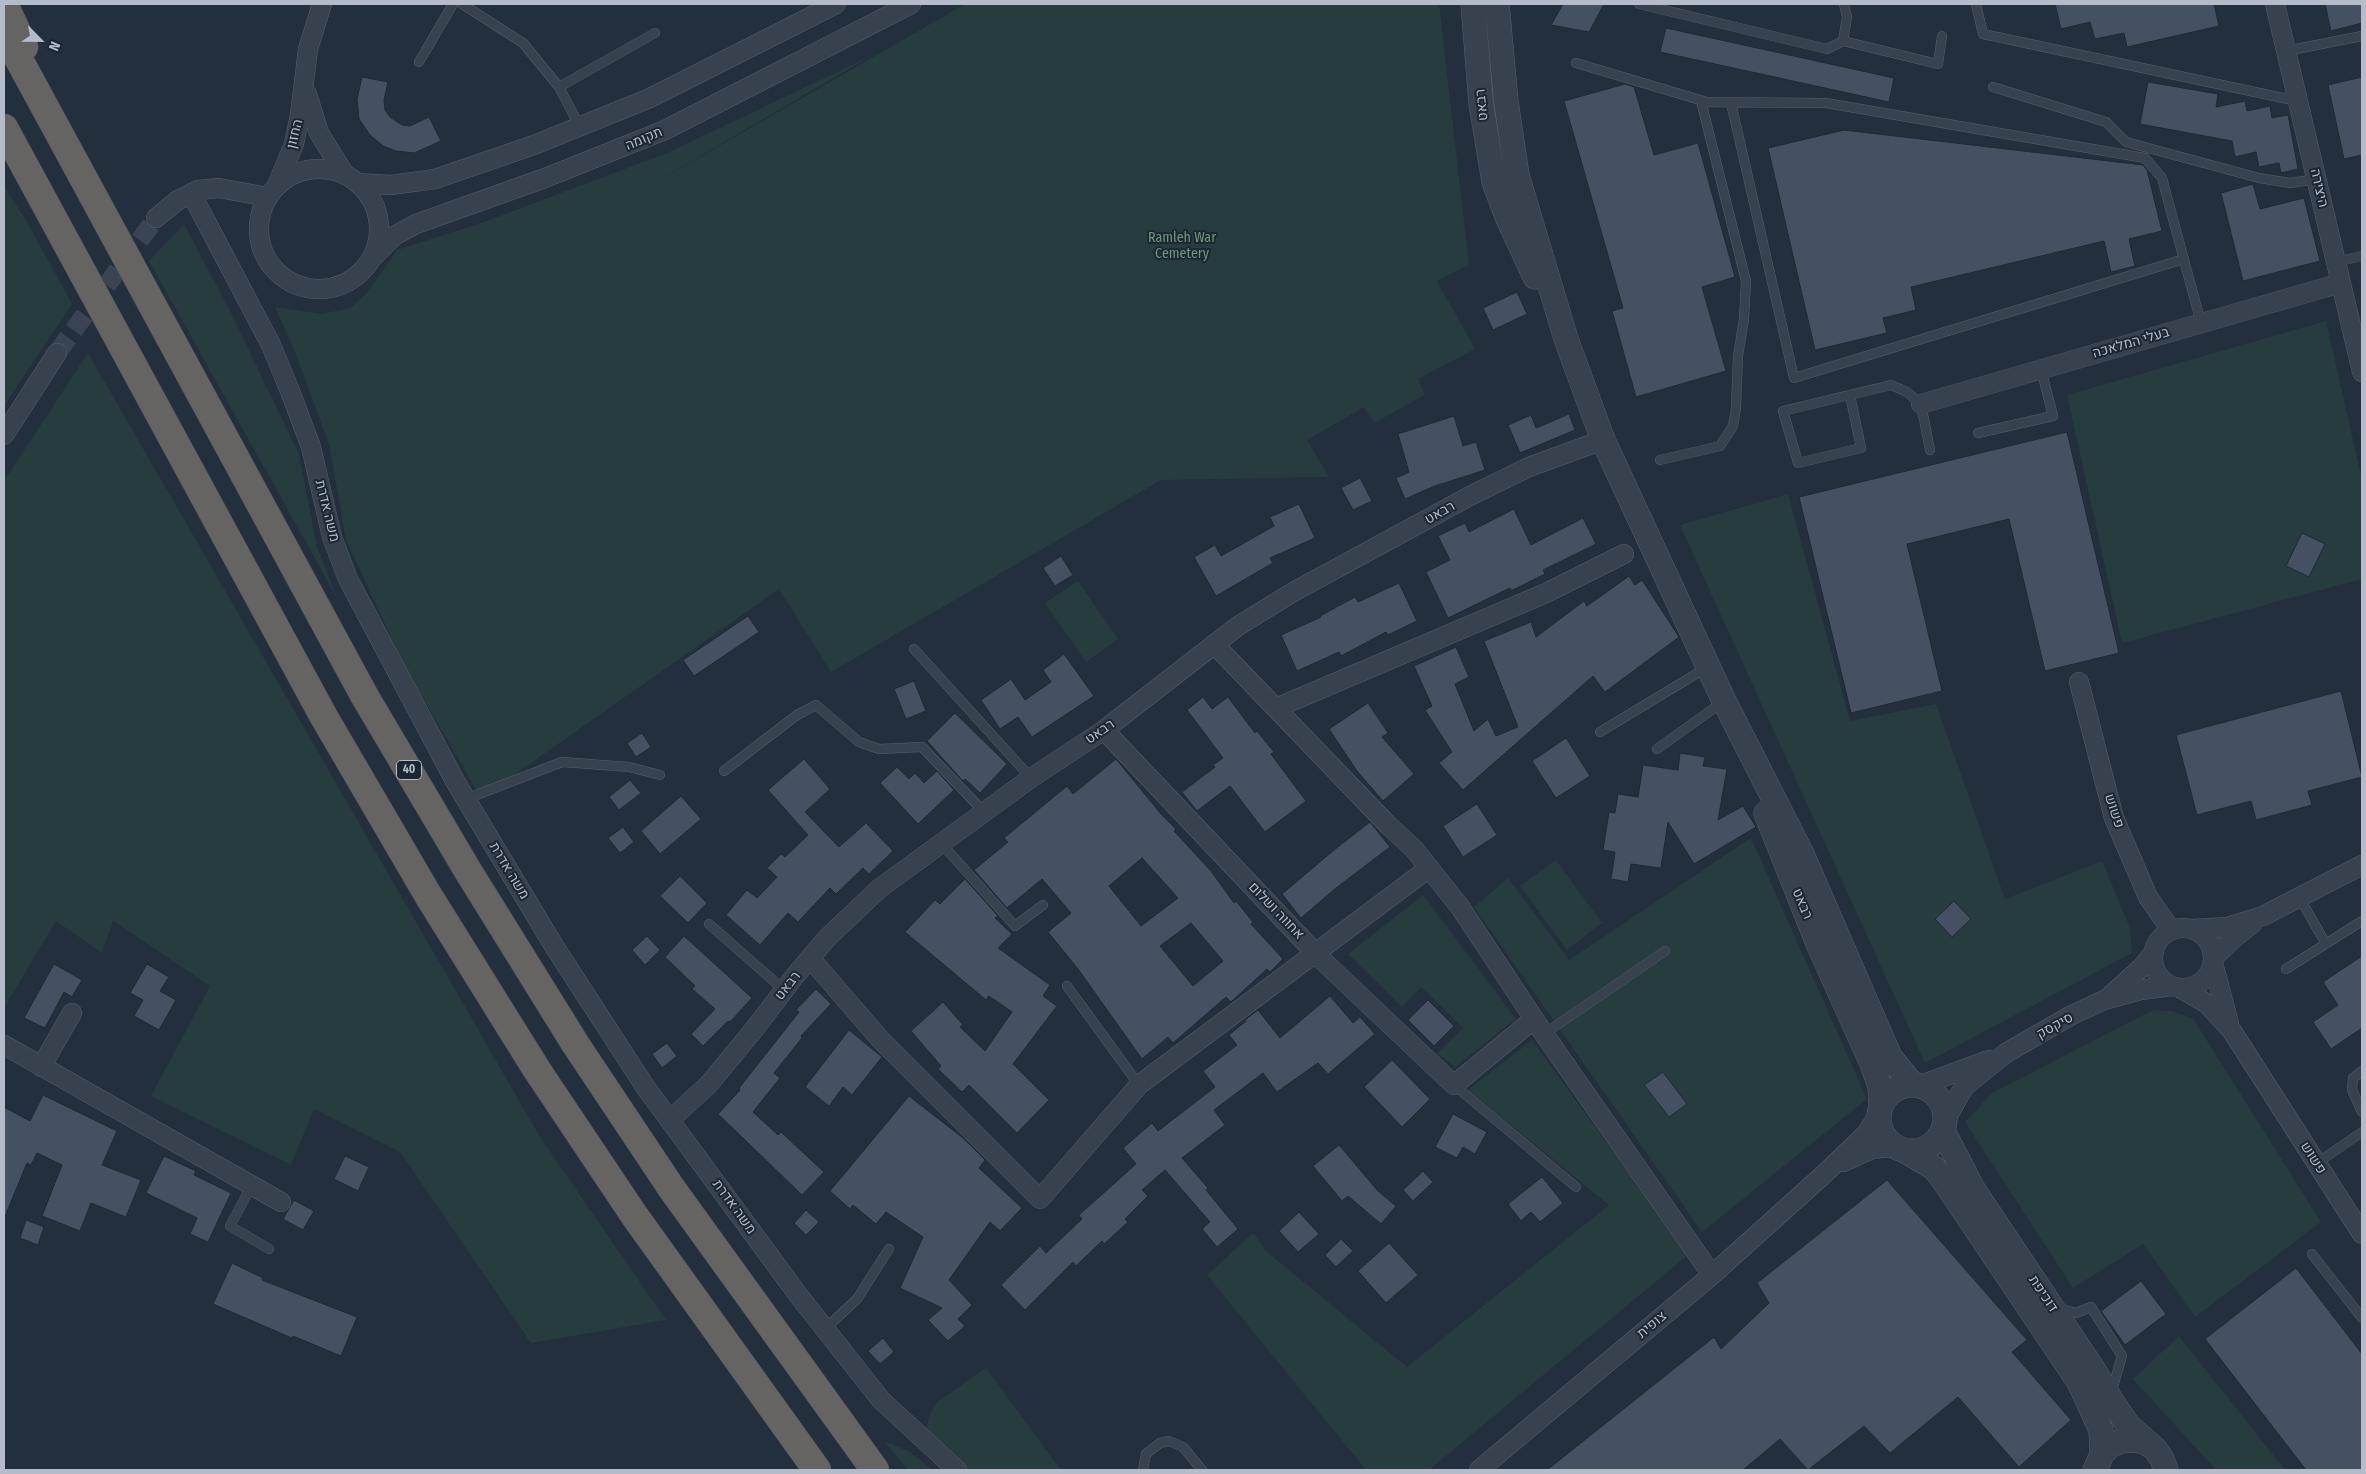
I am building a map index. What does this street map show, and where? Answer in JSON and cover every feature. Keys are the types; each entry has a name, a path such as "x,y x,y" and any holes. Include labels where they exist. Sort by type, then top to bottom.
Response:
{"highway":[{"path":"4,4 96,203"},
{"name":"40","path":"4,32 364,695 468,871 576,1045 666,1181 875,1470"},
{"path":"4,128 324,717 428,895 537,1070 634,1215 817,1470"},
{"path":"4,135 20,156"}],"street":[{"name":"החזון","path":"272,191 294,144 308,50 322,4"},
{"path":"798,23 813,4"},
{"path":"352,179 371,198 378,218 378,238 372,258 360,273 344,284 335,287 326,289 307,288 288,282 274,270 263,253 259,234 260,215 272,191 292,175 310,169 328,169 352,179 391,185 436,179 581,127 650,98 836,4"},
{"name":"רבאט","path":"1473,4 1482,104 1494,182 1508,219 1566,339"},
{"name":"רבאט","path":"1497,4 1506,101 1518,175 1566,339 1603,440 1724,702 1802,854 1890,1057 1916,1085"},
{"name":"היצירה","path":"2275,4 2362,372"},
{"name":"תקומה","path":"372,258 394,236 416,224 545,178 665,130 901,6"},
{"name":"החזון","path":"304,81 319,133 352,179"},
{"path":"156,218 178,200 198,190 219,188 272,191"},
{"name":"משה אדרת","path":"191,194 271,345 311,447 332,537 348,580 466,799 554,946 646,1088 825,1329 881,1400 957,1470"},
{"name":"בעלי המלאכה","path":"1922,404 2341,283"},
{"path":"4,436 57,353"},
{"name":"רבאט","path":"670,1120 709,1084 827,938 880,888 1031,778 1104,730 1238,626 1295,591 1470,496 1529,467 1603,440"},
{"path":"1276,708 1546,593 1624,554"},
{"path":"1214,644 1388,825 1414,849 1460,907 1539,1027 1712,1275"},
{"name":"פשוש","path":"2079,682 2114,818 2148,897 2171,930"},
{"name":"רבאט","path":"1724,702 1784,862 1872,1064 1880,1086 1880,1110"},
{"name":"אחווה ושלום","path":"1104,730 1315,952 1454,1085"},
{"path":"2263,916 2233,938 2213,961 2205,979 2198,984 2176,987 2165,982 2155,968 2154,952 2163,935 2171,930 2182,927 2192,929 2227,927 2263,916 2362,865"},
{"path":"810,958 893,1052 1040,1199 1139,1085 1429,868"},
{"path":"2192,929 2208,940 2213,961"},
{"name":"סיקסק","path":"2104,1000 2141,968 2154,952"},
{"name":"פשוש","path":"2213,961 2218,989 2232,1031"},
{"name":"פשוש","path":"2176,987 2206,1003 2232,1031 2362,1234"},
{"name":"סיקסק","path":"1944,1125 1964,1087 2006,1053 2070,1016 2104,1000 2141,990 2176,987"},
{"path":"41,1066 72,1012"},
{"path":"1454,1085 1539,1027"},
{"path":"4,1046 281,1202"},
{"name":"סיקסק","path":"1916,1085 2006,1053"},
{"path":"1916,1085 1936,1095 1945,1110 1944,1125 1938,1139 1923,1150 1899,1149 1882,1133 1880,1110 1894,1090 1916,1085"},
{"name":"צופית","path":"1479,1470 1712,1275 1866,1134 1880,1110"},
{"name":"דוכיפת","path":"1944,1125 1973,1189 2095,1372 2110,1400 2128,1425 2163,1462"},
{"name":"צופית","path":"1822,1176 1847,1159 1872,1149 1899,1149"},
{"name":"דוכיפת","path":"1899,1149 1934,1168 2079,1382 2093,1408 2101,1430 2096,1464"},
{"path":"2096,1464 2111,1446 2122,1441 2133,1440 2145,1442 2163,1462"}],"lane":[{"path":"419,62 453,4"},
{"path":"462,4 523,43 559,87 581,127"},
{"path":"1639,4 1827,50 1843,41 1938,64 1942,36"},
{"path":"1843,41 1847,16 1844,4"},
{"path":"1976,4 1983,34 2298,101"},
{"path":"559,87 655,34"},
{"path":"2286,51 2362,36"},
{"path":"1576,62 1702,101 1731,103 1826,103 2145,158 2162,178 2201,324"},
{"path":"1993,87 2106,122 2126,142 2259,178 2290,183 2317,179"},
{"path":"1660,460 1720,446 1733,426 1736,408 1738,356 1744,319 1746,281 1702,101"},
{"path":"1731,103 1794,378 2184,259"},
{"path":"2336,262 2362,256"},
{"path":"1978,433 2053,416 2041,369"},
{"path":"1850,395 1861,448 1798,464 1783,412 1850,395 1891,385 1907,392 1922,404 1930,450"},
{"path":"914,649 1031,778"},
{"path":"1600,732 1708,666"},
{"path":"1657,749 1724,702"},
{"path":"724,771 797,715 816,705 859,742 879,749 922,747 984,812"},
{"path":"466,799 562,762 629,767 660,775"},
{"path":"942,843 1015,926 1043,905"},
{"path":"2299,898 2326,944"},
{"path":"2286,969 2362,921"},
{"path":"710,924 784,990"},
{"path":"1539,1027 1665,951"},
{"path":"1067,986 1139,1085"},
{"path":"2362,1071 2353,1078 2352,1090 2362,1112"},
{"path":"1454,1085 1576,1187"},
{"path":"2317,1163 2362,1132"},
{"path":"252,1186 230,1226 269,1249"},
{"path":"825,1329 857,1299 890,1249"},
{"path":"2312,1254 2362,1318"},
{"path":"2051,1305 2076,1313 2091,1306 2122,1356 2113,1382 2110,1400"},
{"path":"1143,1470 1146,1454 1160,1443 1169,1441 1183,1446 1202,1470"}],"green space":[{"name":"Ramleh War Cemetery","path":"965,4 1439,4 1469,265 1437,281 1475,349 1418,379 1425,395 1374,423 1364,407 1307,440 1329,477 1161,480 831,672 779,589 481,798 406,669 346,540 329,444 295,352 275,307 322,314 350,308 368,292 397,250 484,222 667,153 871,56 641,191"},
{"path":"4,186 27,222 72,304 4,406"},
{"path":"184,224 228,307 299,454 317,547 337,598 149,261"},
{"path":"2326,321 2362,480 2362,579 2122,643 2067,395"},
{"path":"88,353 540,1137 666,1320 531,1343 400,1152 314,1109 291,1165 151,1096 210,986 113,921 102,953 56,921 4,1008 4,481"},
{"path":"1788,494 1850,721 1936,704 2005,899 2102,861 2130,928 2132,953 1925,1063 1680,525"},
{"path":"1078,581 1118,639 1086,662 1045,603"},
{"path":"1751,838 1867,1099 1702,1232 1474,907 1508,878 1569,960"},
{"path":"1556,860 1602,923 1567,950 1520,886"},
{"path":"1423,895 1516,1019 1455,1067 1437,1053 1463,1028 1421,987 1402,1007 1348,954"},
{"path":"2153,1010 2173,1011 2194,1020 2321,1222 2195,1317 2143,1244 2073,1288 1965,1122 1992,1093"},
{"path":"1532,1040 1688,1255 1429,1470 1366,1470 1207,1275 1253,1233 1266,1251 1407,1367 1609,1205 1468,1090"},
{"path":"2179,1336 2285,1470 2216,1470 2133,1379"},
{"path":"986,1368 1061,1470 960,1470 925,1438 929,1416 937,1402"},
{"path":"884,1441 910,1452 933,1470 908,1470"}],"building":[{"path":"1563,4 1604,4 1589,32 1551,25"},
{"path":"2055,4 2214,4 2219,26 2127,47 2124,33 2095,39 2090,22 2061,29"},
{"path":"2325,4 2362,4 2362,23 2331,31"},
{"path":"1666,28 1894,78 1889,102 1660,52"},
{"path":"362,77 388,82 384,100 385,110 390,117 402,125 410,126 429,117 441,141 414,153 396,151 383,146 370,135 359,119 357,99"},
{"path":"2362,77 2362,155 2344,159 2328,85"},
{"path":"2148,82 2218,94 2216,107 2245,101 2247,111 2270,106 2272,118 2288,115 2298,169 2281,173 2279,163 2259,167 2256,152 2235,157 2232,141 2140,124"},
{"path":"1625,84 1634,87 1654,155 1698,143 1735,277 1702,287 1726,371 1636,397 1612,311 1623,308 1564,101"},
{"path":"1844,130 2143,165 2147,170 2162,231 2129,239 2135,266 2111,272 2104,241 1911,287 1916,310 1883,318 1887,333 1815,350 1768,148"},
{"path":"2253,184 2260,209 2304,198 2320,261 2243,281 2221,193"},
{"path":"1517,292 1527,314 1493,330 1483,308"},
{"path":"1569,414 1575,430 1520,453 1508,425 1531,415 1536,428"},
{"path":"1454,416 1463,446 1476,442 1485,470 1435,486 1405,499 1396,478 1409,472 1398,434"},
{"path":"2067,432 2119,653 2045,671 2009,519 1907,544 1942,691 1851,713 1799,497"},
{"path":"1360,478 1372,501 1353,510 1341,488"},
{"path":"1299,504 1315,538 1270,558 1273,563 1216,596 1194,557 1215,545 1221,556 1274,526 1270,517"},
{"path":"1514,509 1531,545 1583,518 1596,544 1543,570 1545,574 1511,591 1510,588 1448,618 1426,572 1450,560 1438,536 1465,523 1469,532"},
{"path":"2302,533 2325,544 2309,577 2286,566"},
{"path":"1061,556 1073,575 1055,586 1043,568"},
{"path":"1629,576 1635,585 1642,580 1679,637 1605,692 1593,676 1463,790 1439,763 1452,752 1425,710 1432,706 1414,666 1456,647 1469,677 1455,684 1474,731 1488,719 1496,736 1518,727 1484,641 1531,622 1536,637 1584,601 1587,606"},
{"path":"1399,583 1417,621 1388,635 1386,632 1341,656 1339,652 1297,671 1281,635 1321,617 1355,597 1358,602"},
{"path":"748,616 759,632 694,676 683,660"},
{"path":"1064,654 1094,696 1032,737 1018,717 1000,729 981,700 1011,679 1025,700 1051,682 1043,670"},
{"path":"914,681 926,711 906,719 894,689"},
{"path":"2341,691 2362,777 2308,791 2312,805 2256,820 2251,801 2197,815 2176,735"},
{"path":"1203,697 1212,709 1228,697 1255,733 1257,731 1274,752 1271,754 1306,801 1265,832 1230,786 1197,811 1182,792 1215,767 1213,765 1223,758 1187,710"},
{"path":"1368,703 1388,733 1382,737 1414,774 1383,801 1357,771 1329,729"},
{"path":"955,713 1007,764 980,793 965,779 963,781 927,741"},
{"path":"642,733 651,747 636,757 627,743"},
{"path":"1566,738 1590,776 1556,798 1532,761"},
{"path":"1680,753 1705,757 1703,766 1727,769 1718,820 1743,806 1756,827 1694,864 1668,822 1661,868 1631,864 1628,882 1611,879 1615,852 1603,850 1609,812 1615,813 1618,794 1638,797 1643,765 1678,770"},
{"path":"804,759 830,789 805,812 839,847 866,823 893,851 869,874 863,868 836,894 830,888 798,922 788,913 760,945 726,915 747,890 757,898 777,877 767,868 781,854 785,857 808,835 768,790"},
{"path":"1116,759 1161,814 1176,829 1174,831 1211,871 1234,903 1236,901 1253,922 1251,924 1283,959 1270,972 1267,969 1231,1002 1226,997 1173,1043 1168,1037 1142,1059 1078,969 1048,932 1071,913 1042,879 1007,908 974,870 1008,842 1004,838 1067,786 1073,794","holes":["1142,858 1178,898 1141,926 1109,886","1191,923 1223,961 1193,986 1160,946"]},
{"path":"897,767 909,779 915,773 924,783 937,771 954,790 918,824 880,783"},
{"path":"630,780 641,793 619,810 609,797"},
{"path":"681,796 701,819 660,854 641,831"},
{"path":"1477,804 1497,835 1463,857 1443,826"},
{"path":"1370,822 1390,847 1336,888 1301,918 1282,894"},
{"path":"623,827 634,842 620,853 608,838"},
{"path":"680,876 707,903 688,923 660,896"},
{"path":"965,879 998,916 995,918 1012,934 998,948 1050,985 1043,996 1057,1006 1013,1064 1049,1100 1017,1133 969,1085 962,1092 938,1069 941,1066 911,1031 943,1002 963,1025 960,1027 985,1051 1012,1012 989,996 986,1000 905,932 935,900 940,904"},
{"path":"1954,901 1971,919 1952,937 1935,919"},
{"path":"647,936 660,950 645,965 632,950"},
{"path":"684,936 752,998 730,1022 728,1021 703,1046 691,1034 715,1009 692,989 695,986 665,957"},
{"path":"2362,956 2362,1028 2331,1049 2313,1022 2338,1005 2323,982"},
{"path":"54,964 82,980 72,997 64,992 45,1028 24,1018"},
{"path":"147,964 169,977 160,991 176,1000 159,1030 134,1016 143,1000 130,993"},
{"path":"816,989 831,1004 801,1036 802,1038 774,1073 780,1078 753,1112 778,1135 781,1132 824,1172 802,1195 718,1114 740,1090 739,1088 799,1012 796,1010"},
{"path":"1330,996 1353,1023 1360,1017 1375,1034 1328,1074 1318,1063 1277,1092 1263,1073 1214,1110 1225,1125 1182,1158 1208,1188 1206,1190 1238,1229 1217,1247 1202,1229 1210,1222 1165,1170 1142,1190 1148,1196 1125,1219 1128,1222 1104,1244 1102,1241 1076,1266 1073,1262 1025,1310 1001,1285 1040,1246 1046,1253 1082,1219 1079,1215 1136,1164 1123,1148 1152,1123 1158,1131 1215,1087 1203,1071 1237,1045 1229,1035 1245,1020 1258,1010 1280,1038"},
{"path":"1428,1000 1454,1026 1434,1046 1408,1020"},
{"path":"849,1030 882,1057 852,1095 843,1087 829,1106 805,1087"},
{"path":"667,1043 677,1056 662,1068 652,1054"},
{"path":"1392,1060 1430,1099 1402,1127 1364,1087"},
{"path":"1663,1072 1687,1104 1669,1117 1644,1085"},
{"path":"43,1095 117,1131 102,1165 141,1180 126,1217 91,1203 80,1231 42,1216 62,1165 37,1153 31,1165 27,1163 4,1219 4,1107 30,1121"},
{"path":"909,1096 963,1138 985,1160 979,1168 1022,1208 1000,1231 990,1222 949,1280 972,1305 958,1319 965,1326 948,1341 928,1320 942,1308 900,1288 923,1237 886,1212 876,1224 853,1205 850,1209 830,1191"},
{"path":"1453,1114 1487,1132 1475,1154 1463,1147 1457,1158 1435,1147"},
{"path":"1339,1145 1378,1191 1396,1206 1381,1224 1348,1196 1342,1201 1313,1166"},
{"path":"164,1156 196,1171 194,1175 231,1193 208,1242 190,1234 197,1218 146,1193"},
{"path":"345,1156 369,1167 358,1191 334,1179"},
{"path":"1423,1171 1433,1182 1413,1201 1403,1190"},
{"path":"1542,1177 1563,1203 1540,1222 1531,1212 1521,1221 1508,1204"},
{"path":"1887,1180 2027,1340 2012,1352 2071,1420 2019,1467 1958,1397 1890,1453 1864,1426 1808,1470 1780,1439 1743,1470 1547,1470 1714,1337 1721,1349 1769,1303 1757,1283"},
{"path":"294,1200 314,1211 303,1230 283,1219"},
{"path":"806,1210 819,1222 806,1235 794,1223"},
{"path":"1299,1212 1319,1234 1298,1252 1279,1231"},
{"path":"26,1220 44,1227 38,1245 20,1238"},
{"path":"1341,1239 1353,1251 1336,1267 1325,1255"},
{"path":"1389,1243 1418,1275 1386,1303 1358,1271"},
{"path":"232,1263 263,1278 262,1280 357,1317 341,1356 293,1336 292,1338 213,1304"},
{"path":"2296,1268 2362,1354 2362,1470 2306,1470 2205,1339"},
{"path":"2141,1281 2166,1314 2125,1345 2101,1311"},
{"path":"883,1338 894,1352 880,1364 868,1351"}],"tunnel":[{"path":"57,353 156,218"}]}
